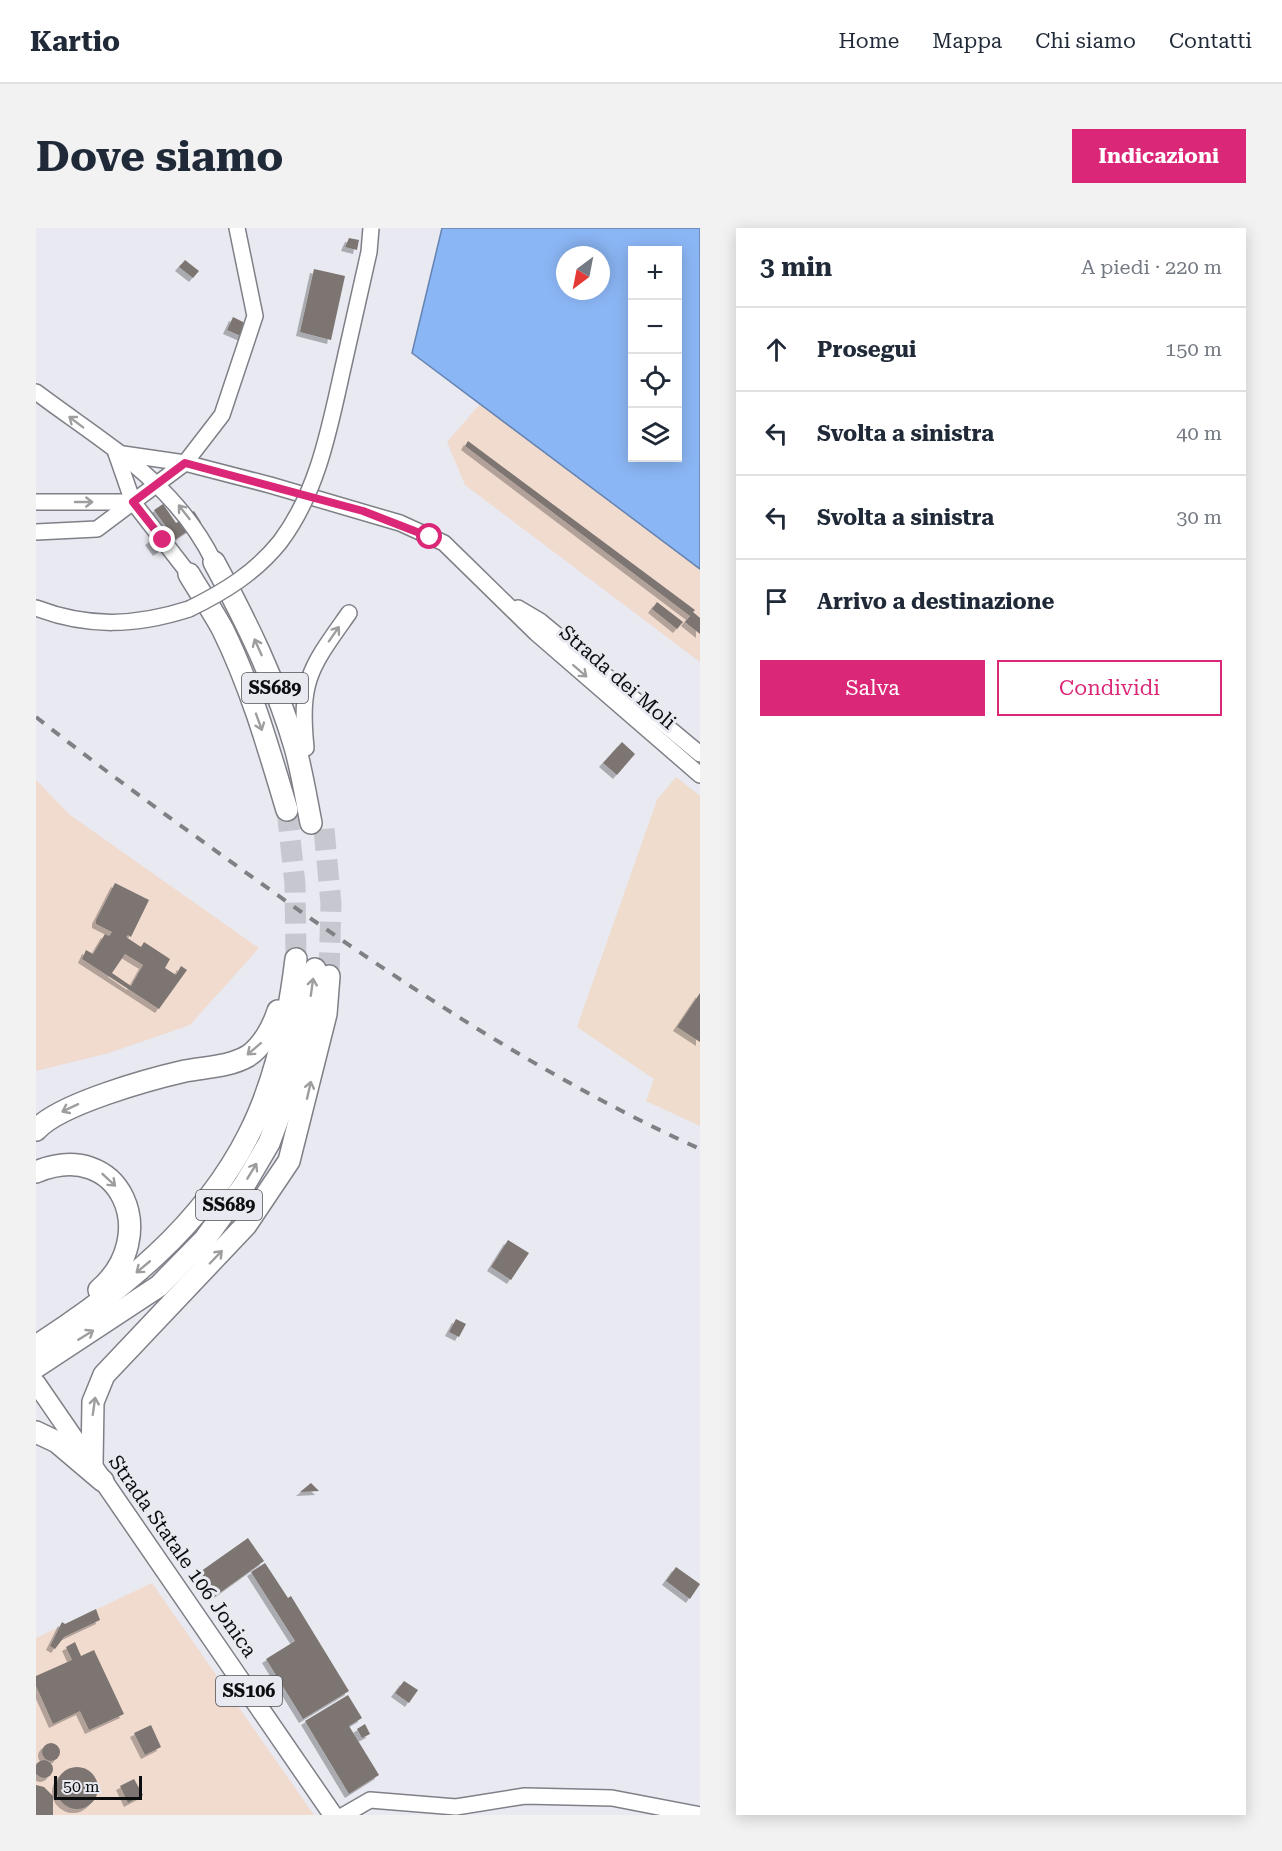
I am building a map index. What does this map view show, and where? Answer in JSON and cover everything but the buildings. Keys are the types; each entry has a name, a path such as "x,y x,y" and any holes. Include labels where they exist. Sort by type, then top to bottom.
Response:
{"highway":[{"name":"SS689","path":"214,562 244,617 271,677 295,748 317,826 306,748"},
{"name":"SS689","path":"189,574 222,629 239,668 272,758 287,810"},
{"path":"271,677 306,748"},
{"name":"SS689","path":"36,1130 41,1124 73,1106 147,1081 220,1066 248,1056 264,1041 277,1016 296,959 291,994 272,1076 250,1134 218,1185 187,1225 148,1264 68,1325 36,1346"},
{"name":"SS689","path":"36,1366 159,1286 205,1239 245,1184 269,1143 292,1081 309,1011 322,973 326,1014 306,1103 289,1161 246,1226 104,1375 93,1402 98,1473"},
{"path":"36,1172 61,1164 74,1163 101,1172 119,1189 126,1201 129,1213 131,1228 124,1256 107,1283 85,1303 68,1325"},
{"path":"36,1432 57,1442 98,1473"}],"main road":[{"name":"Strada Statale 106 Jonica","path":"38,1386 165,1567 333,1815"}],"street":[{"path":"36,532 97,529 185,463 228,404 255,316 237,228"},
{"path":"36,608 63,618 116,624 142,621 189,609 221,593 256,567 279,542 305,500 320,461 332,420 369,252 371,228"},
{"path":"36,392 158,484 199,532 214,562"},
{"path":"116,453 185,463 400,523 444,543 503,598 540,621 700,754"},
{"path":"116,453 133,502 189,574"},
{"path":"36,502 133,502"},
{"name":"Strada dei Moli","path":"503,598 536,633 700,775"},
{"path":"306,748 302,712 307,680 322,652 349,613"},
{"path":"344,1815 370,1800 456,1807 525,1796 612,1798 700,1815"}],"shaded area":[{"path":"480,404 700,569 700,662 465,485 447,442"},
{"path":"676,777 700,796 700,1126 646,1101 654,1079 577,1027 657,800"},
{"path":"36,780 70,815 259,948 190,1025 109,1053 36,1071"},
{"path":"152,1583 314,1815 36,1815 36,1638"}],"water":[{"path":"442,228 700,228 700,569 412,353"}],"tunnel":[{"path":"287,810 295,884 296,959"},
{"path":"324,829 331,904 329,976"}],"railway":[{"path":"36,717 227,859 416,990 527,1059 584,1091 700,1149"}],"route":[{"path":"163,540 133,502 185,463 363,511 400,523 430,537"}]}
